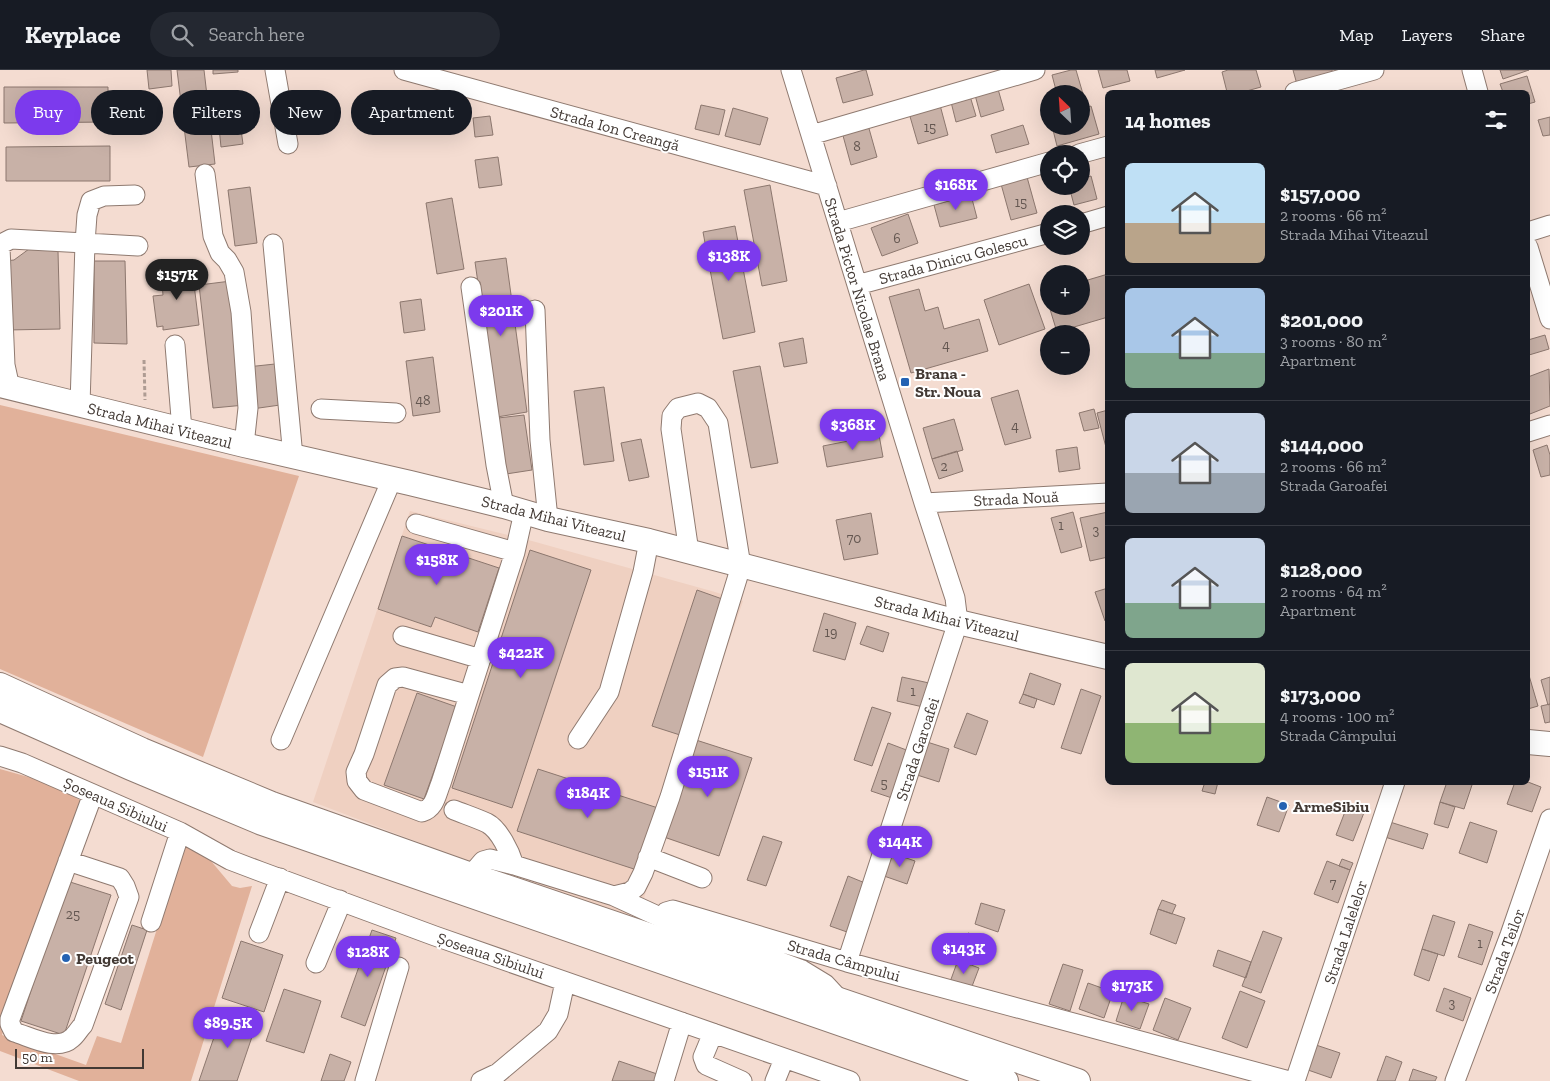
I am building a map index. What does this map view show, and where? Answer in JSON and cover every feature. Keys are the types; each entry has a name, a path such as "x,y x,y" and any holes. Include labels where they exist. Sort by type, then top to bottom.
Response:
{"main road":[{"name":"Strada Mihai Viteazul","path":"5,386 244,445 392,479 548,519 649,541 958,622 1105,655"},
{"path":"0,685 142,750 272,804 474,876 1078,1081"},
{"path":"0,710 262,823 1006,1081"},
{"path":"1530,742 1550,744"}],"street":[{"path":"276,70 288,144"},
{"name":"Strada Ion Creangă","path":"404,70 827,186"},
{"name":"Strada Pictor Nicolae Brana","path":"791,70 955,598 958,622"},
{"path":"811,134 1035,70"},
{"path":"1302,90 1374,70"},
{"path":"1472,70 1477,90"},
{"path":"1090,151 1105,147"},
{"path":"838,222 1040,165"},
{"path":"204,174 213,236 220,254 227,260 234,272 240,312 248,408 244,445"},
{"path":"80,405 84,243 87,215 91,202 104,196 135,195"},
{"path":"1090,221 1105,217"},
{"path":"1530,231 1550,225"},
{"name":"Strada Dinicu Golescu","path":"857,285 1040,234"},
{"path":"5,386 0,248 3,243 11,239 138,246"},
{"path":"272,244 294,456"},
{"path":"1530,254 1550,320"},
{"path":"469,695 403,677 395,678 387,684 364,754 356,772 357,781 364,790 422,812 428,810 433,805 481,659 515,552 514,509 496,465 471,287"},
{"path":"535,310 540,440 548,519"},
{"path":"175,345 182,430"},
{"path":"614,896 630,892 636,887 648,858 670,797 741,566 718,423 708,408 698,403 678,408 672,416 671,429 689,552"},
{"path":"321,409 396,413"},
{"path":"1530,431 1550,424"},
{"path":"281,740 392,479"},
{"name":"Strada Nouă","path":"924,503 1105,493"},
{"path":"416,524 515,552"},
{"path":"578,739 609,692 643,572 649,541"},
{"name":"Strada Garoafei","path":"846,962 958,622"},
{"path":"402,636 481,659"},
{"name":"Șoseaua Sibiului","path":"0,756 22,762 180,832 230,860 435,936 850,1081"},
{"name":"Strada Lalelelor","path":"1295,1081 1394,785"},
{"path":"68,860 120,878 129,897 82,1025 72,1038 62,1044 53,1044 14,1032 10,1019 68,860 93,794"},
{"path":"454,810 493,827 509,850 514,864"},
{"name":"Strada Teilor","path":"1455,1081 1510,936 1550,819"},
{"path":"151,922 180,832"},
{"path":"648,858 702,878"},
{"path":"474,876 477,868 483,861 490,859 514,864 614,896 662,918 802,970 825,984 839,999"},
{"path":"259,933 280,878"},
{"path":"316,963 338,910 340,900"},
{"name":"Strada Câmpului","path":"662,918 666,912 673,910 846,962 1240,1074 1289,1081"},
{"path":"365,1081 399,967"},
{"path":"481,1081 498,1073 548,1031 558,1014 565,982"},
{"path":"664,1081 682,1022"},
{"path":"713,1034 703,1056 706,1065 742,1081"},
{"path":"776,1081 784,1059"}],"path":[{"path":"144,360 145,421"}],"shaded area":[{"path":"0,405 299,476 203,757 0,669"},
{"path":"410,511 532,541 743,601 696,740 752,758 719,856 664,838 636,922 429,852 431,847 313,802"},
{"path":"0,769 46,782 82,801 2,1035 86,1065 97,1036 121,1043 184,843 211,861 232,886 240,888 252,886 191,1081 79,1081 0,1051"}],"building":[{"path":"147,70 171,70 172,86 149,89"},
{"path":"177,70 204,70 206,90 179,90"},
{"path":"213,70 238,70 238,72 213,74"},
{"path":"866,70 873,95 843,103 836,78"},
{"path":"1076,70 1080,85 1055,85 1052,75"},
{"path":"1098,70 1127,70 1130,81 1103,88"},
{"path":"1155,70 1185,70 1157,78"},
{"path":"1228,70 1256,70 1261,87 1250,90 1226,90 1222,72"},
{"path":"1293,70 1332,70 1334,77 1298,88"},
{"path":"1500,70 1529,70 1503,79"},
{"path":"1527,76 1535,102 1530,103 1530,90 1502,90 1500,84"},
{"path":"4,87 108,87 108,90 91,90 91,122 81,122 81,90 15,90 15,123 4,123"},
{"path":"998,89 1004,110 981,117 975,95"},
{"path":"970,96 976,116 956,122 951,102"},
{"path":"701,105 725,110 719,135 695,129"},
{"path":"940,105 948,135 918,144 909,113"},
{"path":"1090,106 1099,134 1057,145 1054,135 1090,135"},
{"path":"733,108 768,118 760,145 725,136"},
{"path":"490,116 493,135 475,137 473,118"},
{"path":"1550,117 1550,135 1543,136 1538,120"},
{"path":"868,125 877,157 851,165 842,132"},
{"path":"1023,125 1029,144 996,153 991,135"},
{"path":"185,135 212,135 215,164 189,167"},
{"path":"220,135 242,135 243,144 221,147"},
{"path":"110,146 110,181 6,181 6,147"},
{"path":"498,157 502,185 479,188 475,160"},
{"path":"1090,176 1097,199 1074,205 1071,195 1090,195"},
{"path":"1027,177 1037,213 1011,220 1001,184"},
{"path":"770,185 787,281 762,286 744,190"},
{"path":"250,187 257,243 235,246 228,190"},
{"path":"971,195 977,218 940,227 934,205"},
{"path":"452,198 464,269 437,274 426,203"},
{"path":"908,214 918,243 882,256 871,228"},
{"path":"735,226 755,332 723,339 703,232"},
{"path":"29,249 58,251 60,329 7,330 5,261 14,260"},
{"path":"506,258 527,412 497,417 475,262"},
{"path":"94,261 125,261 127,344 94,343"},
{"path":"192,268 199,325 163,330 163,326 157,327 153,296 163,295 161,272"},
{"path":"1105,275 1105,318 1081,325 1055,325 1052,315 1090,315 1090,279"},
{"path":"231,281 245,405 213,408 199,285"},
{"path":"1029,284 1044,325 1040,325 1040,331 999,345 984,300"},
{"path":"919,289 925,311 938,307 944,329 979,319 988,351 911,373 889,297"},
{"path":"421,299 425,330 404,333 400,302"},
{"path":"1545,335 1549,349 1530,355 1530,339"},
{"path":"803,338 807,363 784,367 779,343"},
{"path":"433,357 440,412 413,416 406,361"},
{"path":"275,364 280,405 252,409 247,367"},
{"path":"760,366 778,463 751,468 733,371"},
{"path":"1549,369 1550,406 1530,414 1530,376"},
{"path":"604,387 614,461 584,465 574,391"},
{"path":"1018,390 1031,438 1005,445 991,398"},
{"path":"1094,409 1099,428 1084,431 1079,413"},
{"path":"1105,411 1105,444 1097,413"},
{"path":"524,415 532,470 506,474 498,418"},
{"path":"954,419 963,450 932,459 923,428"},
{"path":"879,435 883,457 827,467 823,446"},
{"path":"641,439 649,477 629,481 621,443"},
{"path":"1547,445 1550,455 1550,475 1541,477 1533,450"},
{"path":"1077,447 1080,469 1059,472 1056,450"},
{"path":"957,451 963,471 939,479 932,459"},
{"path":"1073,512 1082,547 1061,553 1051,518"},
{"path":"871,513 878,554 844,560 836,520"},
{"path":"1105,513 1105,558 1090,561 1080,518"},
{"path":"402,536 499,568 478,632 435,617 431,627 378,609"},
{"path":"530,550 591,570 512,808 452,788"},
{"path":"1105,589 1105,621 1095,592"},
{"path":"697,590 725,600 680,735 652,726"},
{"path":"824,613 856,623 845,660 813,651"},
{"path":"867,626 889,633 883,652 860,644"},
{"path":"1030,673 1061,684 1054,705 1023,694"},
{"path":"902,677 929,683 923,707 897,701"},
{"path":"1550,677 1550,704 1548,705 1541,680"},
{"path":"1530,679 1538,706 1530,708"},
{"path":"1081,689 1101,696 1081,754 1061,748"},
{"path":"417,693 457,707 424,799 384,785"},
{"path":"1023,694 1037,699 1034,708 1019,703"},
{"path":"1550,704 1550,722 1545,723 1541,706"},
{"path":"872,707 891,713 872,766 854,760"},
{"path":"967,713 988,721 976,755 954,747"},
{"path":"696,740 752,758 719,856 664,837"},
{"path":"924,741 949,749 939,782 914,774"},
{"path":"888,743 909,751 892,798 871,791"},
{"path":"538,769 658,808 637,870 517,831"},
{"path":"1530,783 1541,787 1532,812 1507,804 1514,785 1530,785"},
{"path":"1204,785 1217,785 1215,794 1202,791"},
{"path":"1446,785 1472,785 1464,809 1440,802"},
{"path":"1267,797 1289,805 1279,832 1257,825"},
{"path":"1440,802 1455,807 1448,828 1434,824"},
{"path":"1348,804 1365,810 1353,841 1336,835"},
{"path":"1390,822 1428,834 1423,849 1385,837"},
{"path":"1470,822 1497,831 1487,863 1459,853"},
{"path":"763,836 782,842 766,886 747,880"},
{"path":"892,853 915,861 907,884 884,876"},
{"path":"1342,859 1353,863 1350,870 1339,866"},
{"path":"1327,861 1350,870 1338,903 1314,894"},
{"path":"848,876 865,883 847,932 830,926"},
{"name":"Peugeot","path":"67,881 111,895 64,1035 21,1021"},
{"path":"1162,900 1176,905 1172,914 1158,909"},
{"path":"981,903 1005,910 998,932 975,924"},
{"path":"1158,909 1185,918 1176,944 1150,934"},
{"path":"1433,915 1455,922 1444,956 1422,949"},
{"path":"1469,924 1493,932 1482,965 1458,957"},
{"path":"132,925 147,930 121,1010 105,1004"},
{"path":"372,930 396,938 365,1026 341,1017"},
{"path":"1263,931 1282,938 1261,993 1242,986"},
{"path":"968,933 981,937 971,965 958,960"},
{"path":"241,941 283,955 264,1012 222,998"},
{"path":"1422,949 1438,954 1429,981 1414,975"},
{"path":"1218,950 1251,962 1246,978 1213,966"},
{"path":"958,960 979,968 971,989 950,982"},
{"path":"1063,964 1083,970 1070,1011 1049,1004"},
{"path":"1088,983 1113,992 1104,1018 1079,1009"},
{"path":"1444,988 1471,998 1463,1021 1436,1011"},
{"path":"284,989 321,1001 304,1053 266,1041"},
{"path":"1240,991 1265,1001 1247,1048 1222,1038"},
{"path":"1124,996 1149,1004 1140,1029 1116,1021"},
{"path":"1165,998 1191,1008 1178,1040 1153,1030"},
{"path":"223,1011 257,1022 237,1081 199,1081"},
{"path":"1316,1045 1340,1053 1331,1078 1308,1070"},
{"path":"330,1054 351,1062 344,1081 321,1081"},
{"path":"1386,1056 1402,1062 1395,1081 1377,1081"},
{"path":"619,1061 663,1076 661,1081 612,1081"},
{"path":"1413,1069 1437,1077 1435,1081 1409,1081"}],"place":[{"name":"Brana - Str. Noua","path":"905,382"},
{"name":"ArmeSibiu","path":"1283,806"},
{"name":"Peugeot","path":"66,958"}]}
